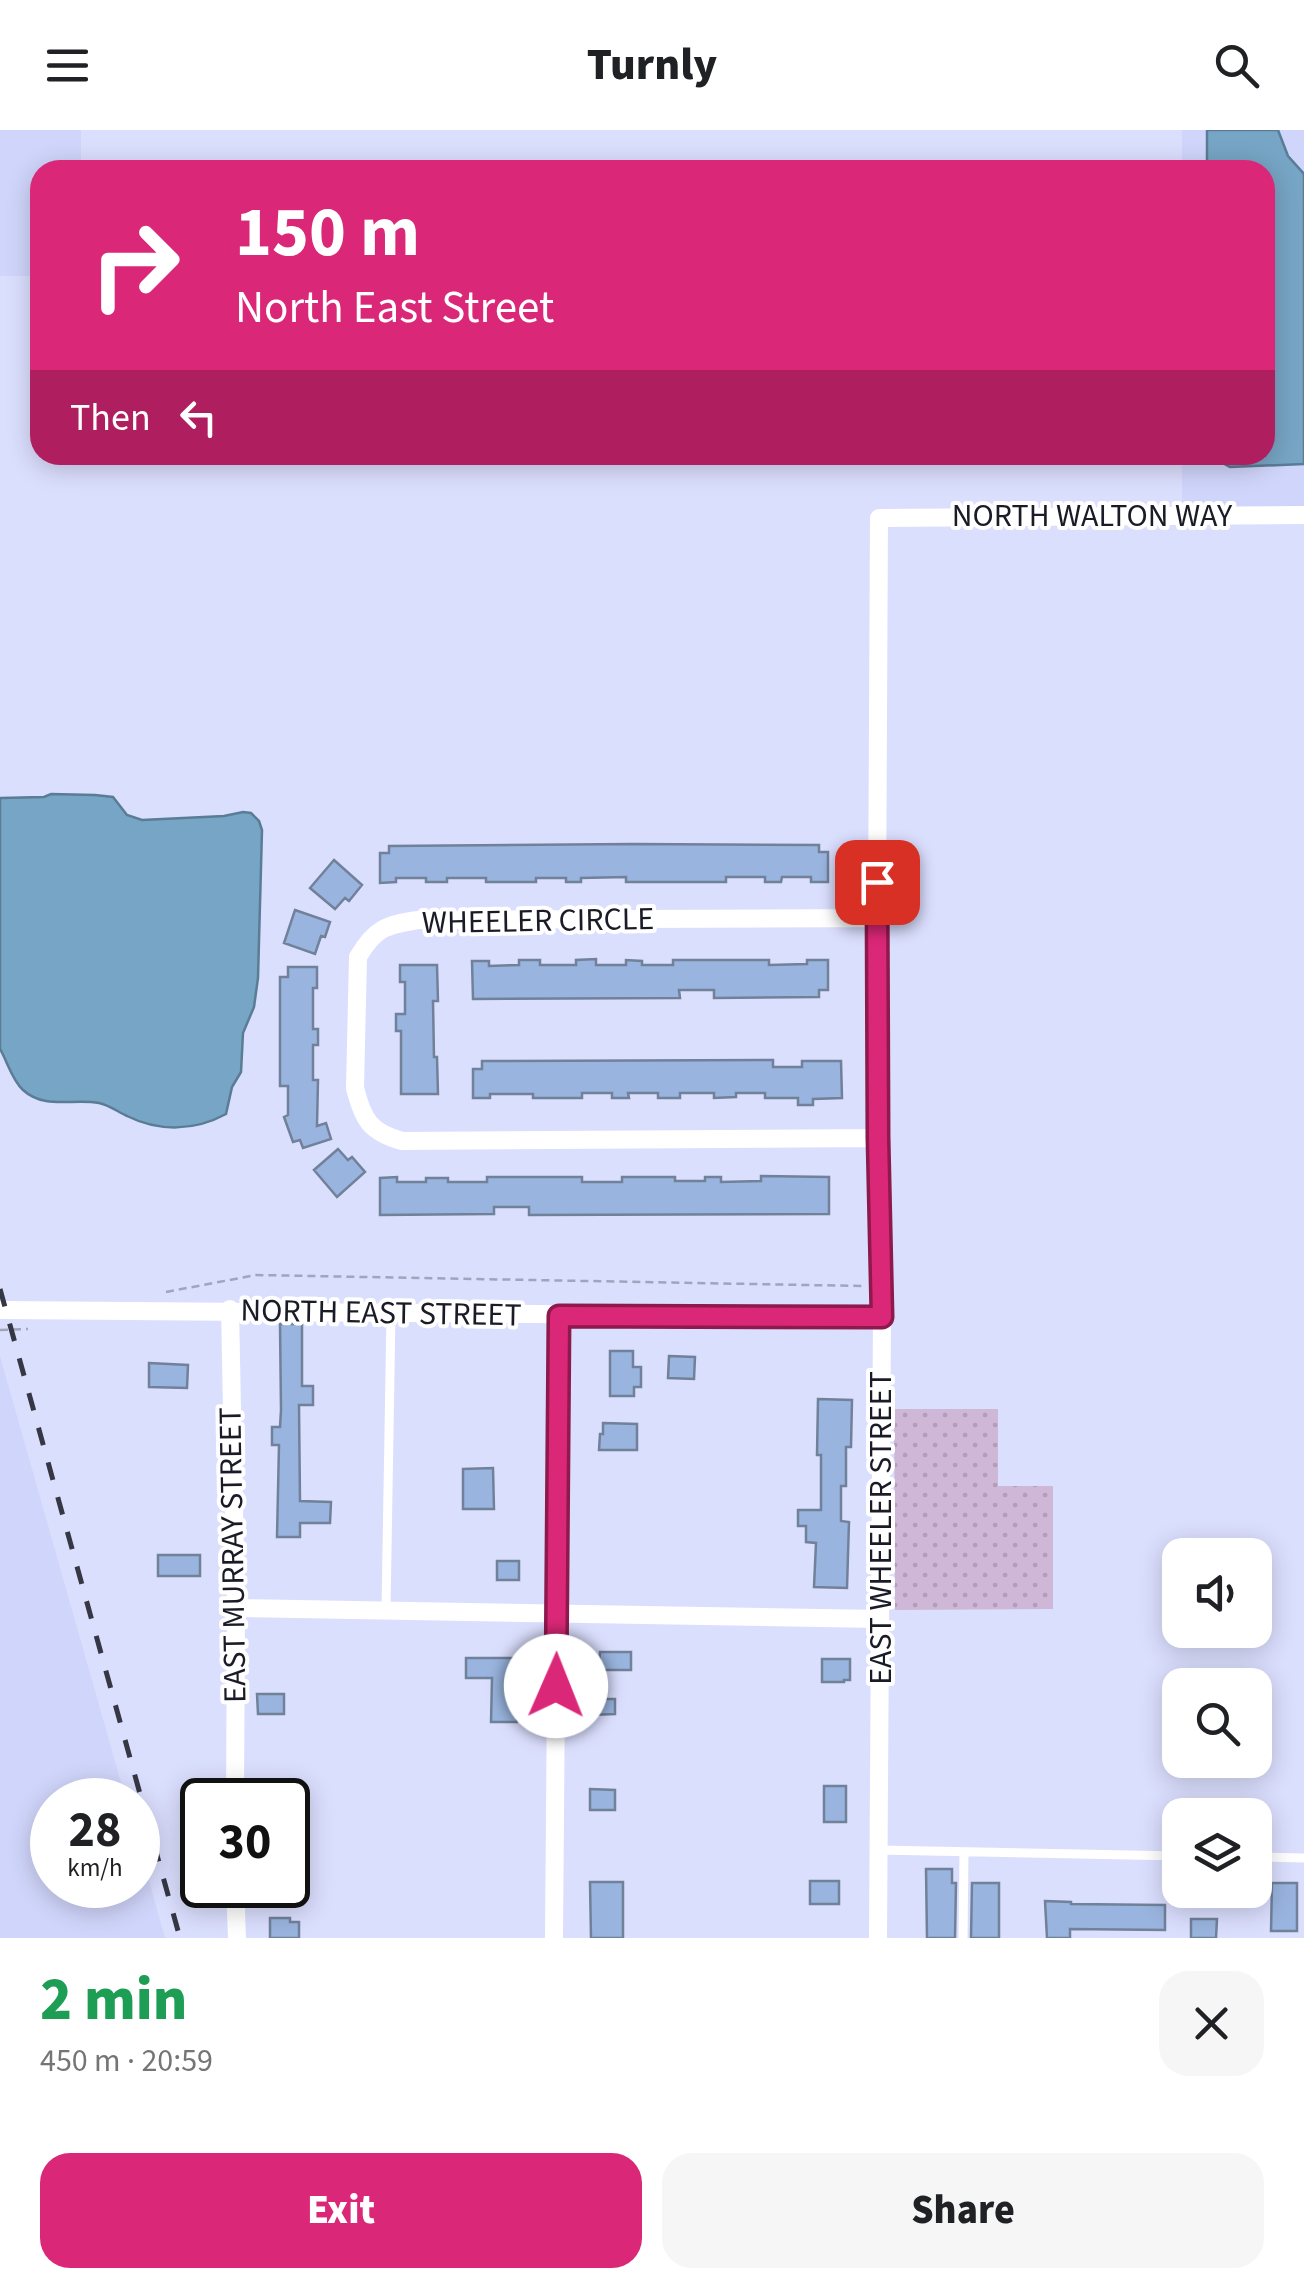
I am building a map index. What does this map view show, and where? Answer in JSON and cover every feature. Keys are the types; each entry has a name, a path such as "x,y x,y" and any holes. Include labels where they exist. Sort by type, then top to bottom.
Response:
{"street":[{"name":"NORTH WALTON WAY","path":"879,518 1304,515"},
{"name":"EAST WHEELER STREET","path":"878,1938 882,1317 877,918 879,518"},
{"name":"WHEELER CIRCLE","path":"877,918 418,920 391,925 378,930 358,957 355,1088 368,1123 383,1136 402,1141 878,1138"},
{"name":"NORTH EAST STREET","path":"0,1310 882,1317"},
{"name":"EAST MURRAY STREET","path":"230,1310 235,1778"},
{"path":"554,1938 559,1316"},
{"path":"236,1608 880,1618"},
{"path":"236,1908 237,1938"}],"lane":[{"path":"386,1611 390,1313"},
{"path":"878,1850 1162,1856"},
{"path":"963,1938 964,1852"},
{"path":"1272,1858 1304,1858"}],"path":[{"path":"168,1292 256,1276 881,1287"},
{"path":"0,1330 28,1329"}],"shaded area":[{"path":"0,130 81,130 81,160 30,160 30,276 0,276"},
{"path":"1182,130 1304,130 1304,515 1182,516 1182,465 1275,465 1275,160 1182,160"},
{"path":"1207,130 1278,130 1288,156 1304,174 1304,464 1230,467 1226,465 1275,465 1275,160 1207,160"},
{"path":"51,794 113,797 127,815 142,820 243,812 251,813 259,821 262,830 258,978 254,1007 243,1033 241,1072 232,1087 226,1114 189,1126 152,1125 99,1103 41,1100 23,1090 13,1076 0,1049 0,798"},
{"path":"0,1356 120,1778 30,1778 30,1908 157,1908 165,1938 0,1938"},
{"path":"894,1409 998,1409 998,1486 1053,1486 1053,1609 895,1610"}],"building":[{"path":"819,845 819,852 828,852 828,882 811,882 811,877 782,877 781,882 765,882 765,877 726,877 726,882 626,882 626,877 581,878 581,882 566,882 566,878 486,882 486,878 447,878 447,882 426,882 426,878 396,878 396,882 380,883 380,853 389,853 389,846"},
{"path":"334,860 362,885 349,901 345,898 335,909 310,888"},
{"path":"295,910 330,922 315,954 284,943"},
{"path":"596,959 596,965 626,965 626,960 642,961 642,965 673,965 673,960 769,960 769,965 828,960 828,990 819,990 819,997 714,998 714,990 679,990 680,998 473,999 472,961 489,961 489,966 519,965 519,960 540,960 540,965 576,965 576,960"},
{"path":"400,965 437,965 438,1001 433,1001 438,1094 401,1094 401,1031 396,1031 396,1014 405,1014 405,982 400,982"},
{"path":"288,967 317,967 313,1029 318,1029 318,1045 313,1045 313,1080 318,1080 317,1126 326,1123 331,1139 303,1148 300,1140 293,1142 284,1117 288,1115 288,1086 280,1086 280,977 288,977"},
{"path":"773,1060 773,1067 802,1067 802,1061 841,1061 842,1098 813,1099 813,1105 798,1105 798,1098 765,1098 765,1093 714,1098 714,1093 680,1093 680,1098 658,1098 658,1093 628,1093 629,1098 612,1098 612,1093 582,1093 582,1098 490,1094 490,1098 473,1098 473,1069 482,1069 482,1061"},
{"path":"338,1149 365,1172 337,1197 314,1170"},
{"path":"761,1176 829,1177 829,1214 529,1215 529,1207 494,1207 494,1214 380,1215 380,1178 397,1177 397,1182 448,1178 448,1182 487,1182 487,1177 582,1177 582,1182 622,1182 622,1177 705,1181 705,1177 721,1177 721,1182 761,1181"},
{"path":"280,1324 302,1324 302,1386 313,1386 313,1405 299,1405 300,1501 331,1502 330,1523 300,1523 300,1537 277,1537 279,1445 272,1445 272,1427 280,1427"},
{"path":"610,1351 633,1351 633,1367 641,1367 641,1387 634,1387 634,1396 610,1396"},
{"path":"669,1356 695,1357 694,1379 668,1378"},
{"path":"149,1363 188,1365 187,1388 149,1387"},
{"path":"818,1399 852,1400 851,1447 846,1447 846,1486 841,1486 841,1521 849,1522 847,1588 814,1587 816,1543 806,1542 806,1526 798,1526 798,1510 821,1510"},
{"path":"603,1423 637,1424 637,1450 599,1450"},
{"path":"493,1468 494,1509 463,1509 463,1469"},
{"path":"158,1555 200,1555 200,1576 158,1576"},
{"path":"497,1561 519,1561 519,1580 497,1580"},
{"path":"600,1652 631,1652 631,1670 599,1670"},
{"path":"466,1658 517,1658 517,1722 491,1722 492,1678 466,1678"},
{"path":"822,1659 850,1659 850,1680 822,1682"},
{"path":"257,1694 284,1694 284,1714 258,1714"},
{"path":"590,1699 615,1699 615,1714 590,1715"},
{"path":"824,1786 846,1786 846,1822 824,1822"},
{"path":"590,1789 615,1790 615,1810 590,1810"},
{"path":"926,1869 952,1869 952,1883 956,1883 955,1938 927,1938"},
{"path":"810,1881 839,1881 839,1904 810,1904"},
{"path":"590,1882 623,1882 623,1938 591,1938"},
{"path":"972,1883 999,1883 999,1938 971,1938"},
{"path":"1272,1883 1297,1883 1297,1931 1271,1931"},
{"path":"1045,1901 1165,1908 1165,1930 1070,1929 1070,1938 1047,1938"},
{"path":"270,1918 299,1922 299,1938 270,1938"},
{"path":"1191,1919 1217,1919 1216,1938 1191,1938"}],"railway":[{"path":"0,1289 180,1938"}],"route":[{"path":"556,1686 559,1316 882,1317 877,882"}]}
